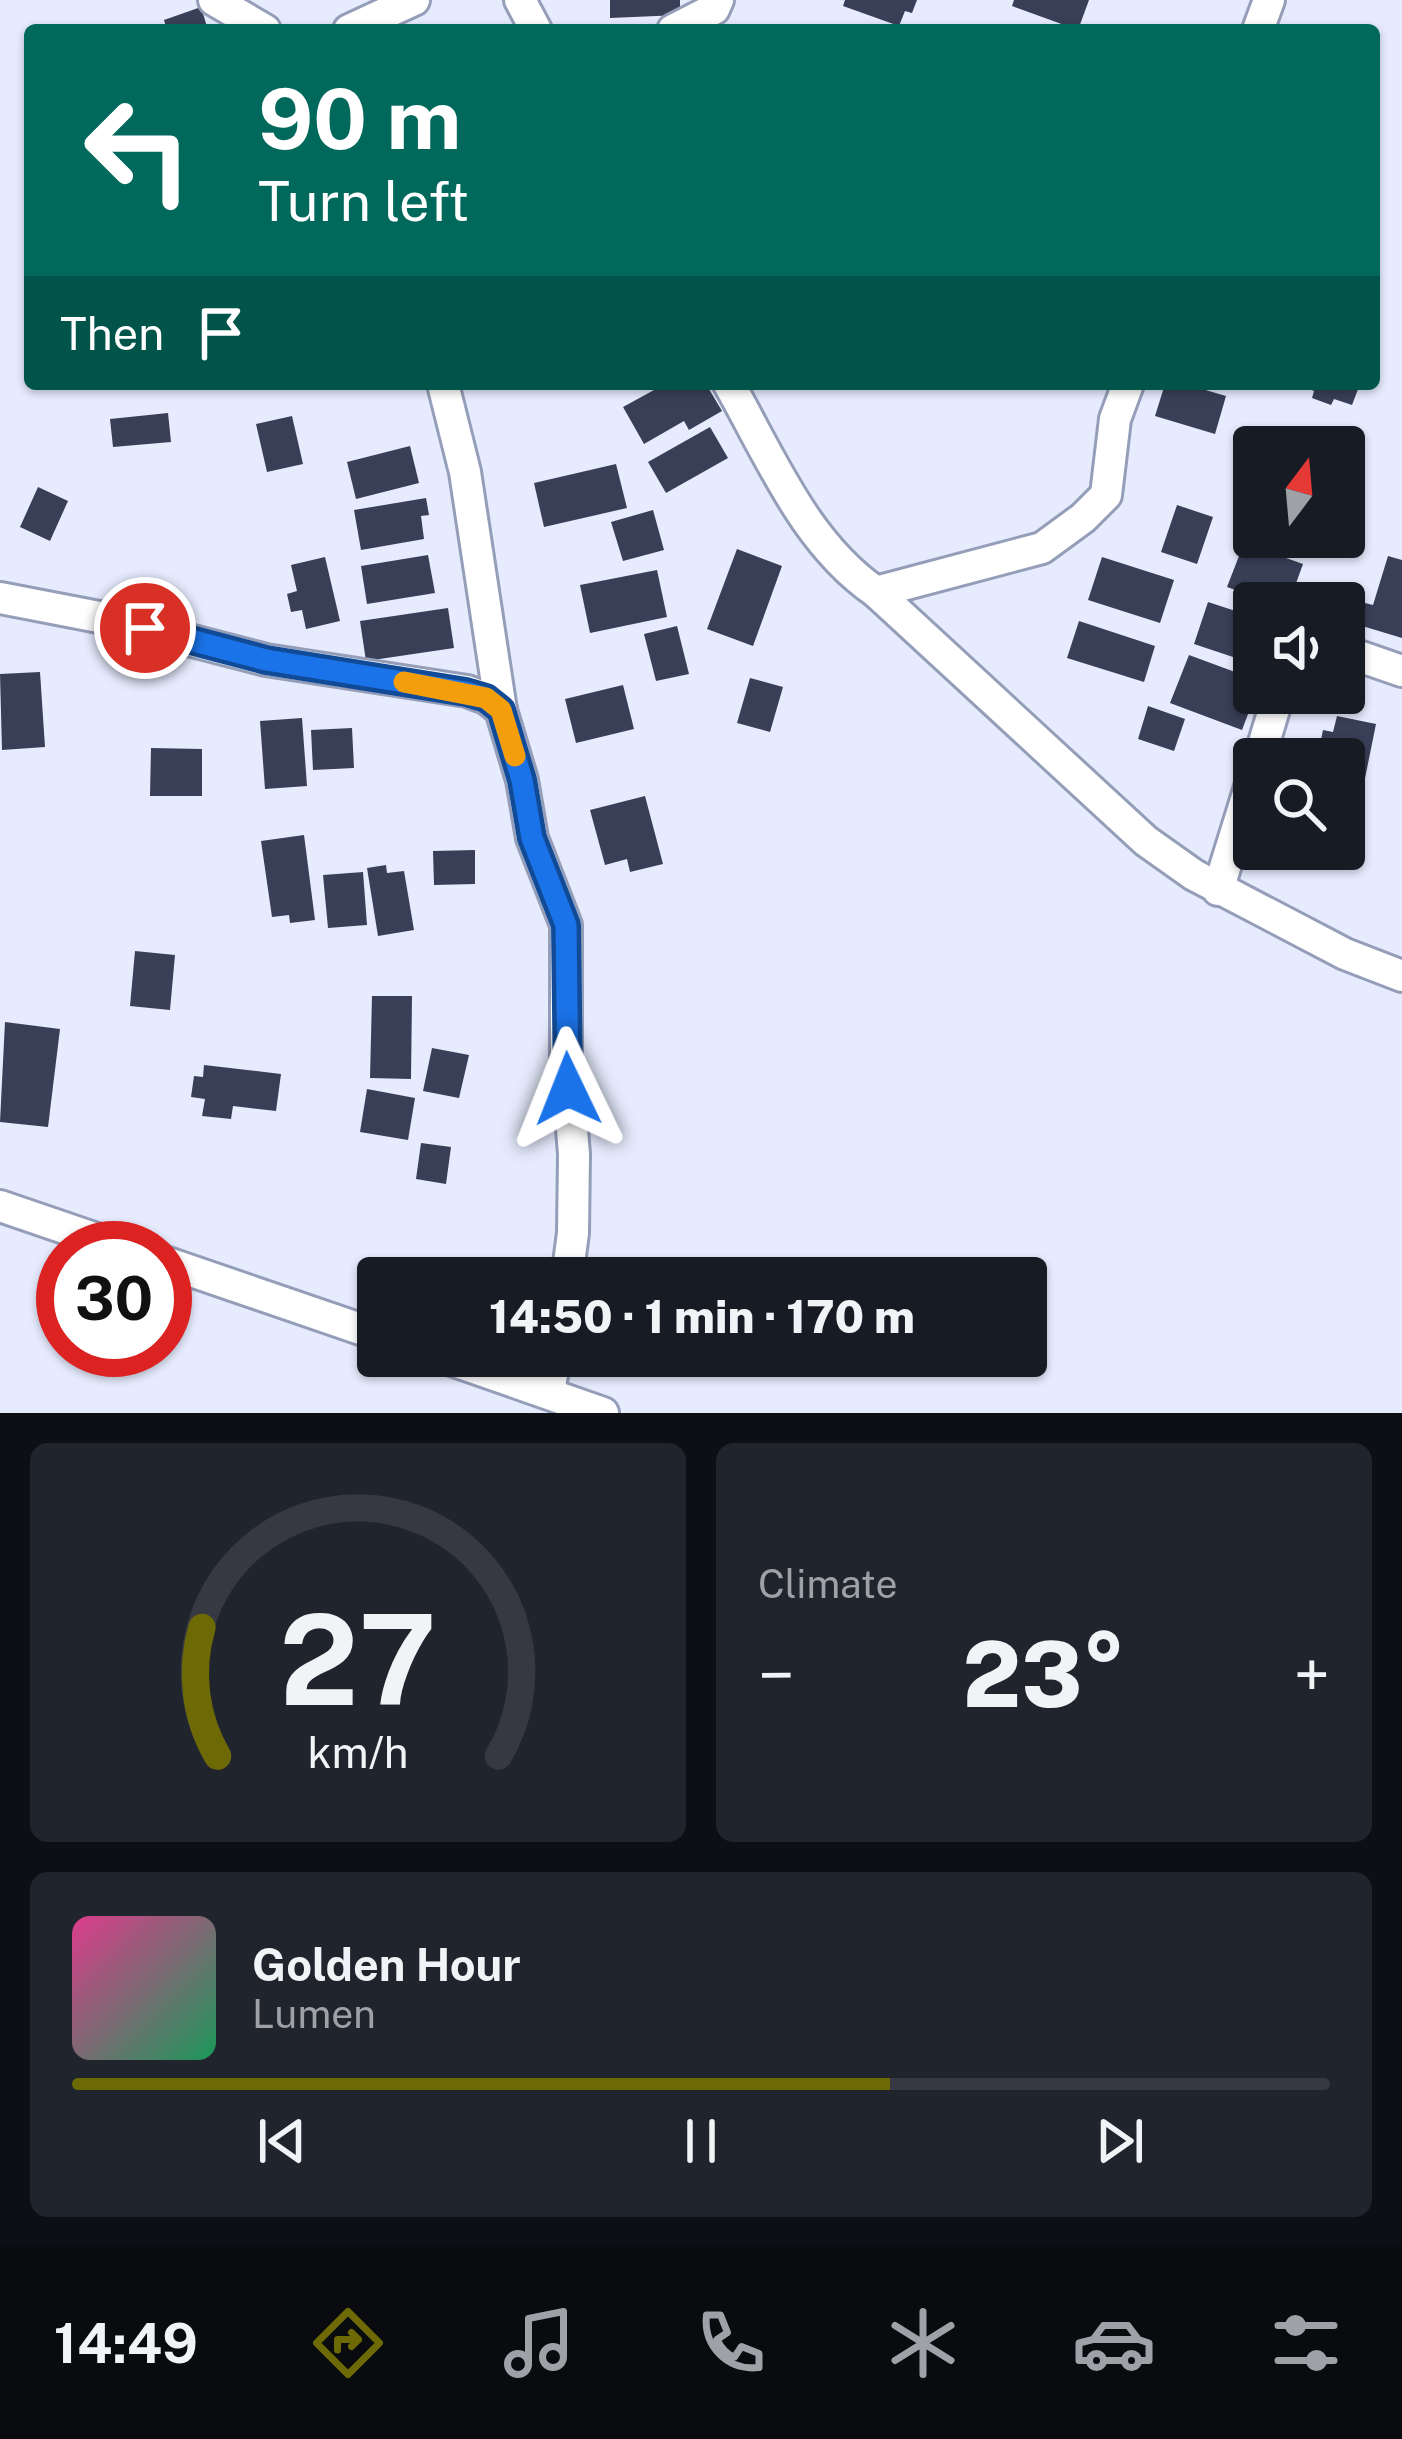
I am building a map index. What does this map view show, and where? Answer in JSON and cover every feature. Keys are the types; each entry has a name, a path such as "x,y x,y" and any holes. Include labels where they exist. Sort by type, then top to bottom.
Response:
{"street":[{"path":"214,0 255,24"},
{"path":"362,24 414,0"},
{"path":"685,24 714,9 718,0"},
{"path":"445,390 466,472 501,710 522,780 532,838 566,925 566,1056 574,1154 570,1257"},
{"path":"732,390 811,530 848,573 876,592 1146,841 1218,890 1345,954 1402,976"},
{"path":"876,592 1042,548 1083,518 1106,495 1115,419 1126,390"},
{"path":"0,598 104,618 266,660 466,692 486,698 501,710"},
{"path":"1365,658 1402,671"},
{"path":"1218,890 1233,842"},
{"path":"0,1206 44,1221"},
{"path":"192,1271 357,1328"},
{"path":"502,1377 603,1413"},
{"path":"549,1393 552,1377"}],"building":[{"path":"610,0 680,0 680,15 610,18"},
{"path":"845,0 917,0 900,24 843,6"},
{"path":"1014,0 1089,0 1080,24 1062,24 1012,6"},
{"path":"201,7 206,24 165,24 164,20"},
{"path":"654,390 710,390 722,411 689,430 684,421 644,444 623,407"},
{"path":"1163,390 1206,390 1226,396 1215,434 1155,416"},
{"path":"1358,390 1352,405 1334,399 1331,405 1312,398 1314,391"},
{"path":"168,413 171,442 113,447 110,419"},
{"path":"292,416 303,464 267,472 256,424"},
{"path":"710,427 728,458 666,493 648,462"},
{"path":"410,446 419,483 356,499 347,462"},
{"path":"616,464 627,508 544,527 534,483"},
{"path":"38,487 68,501 50,541 20,527"},
{"path":"426,498 429,515 421,516 424,539 361,550 354,510"},
{"path":"1177,505 1213,517 1197,564 1161,552"},
{"path":"653,510 664,550 623,561 611,522"},
{"path":"737,549 782,566 753,646 707,629"},
{"path":"428,555 435,593 367,604 361,566"},
{"path":"1388,556 1402,560 1402,638 1365,627 1365,603 1373,605"},
{"path":"325,557 340,621 306,629 302,610 291,612 287,594 297,591 291,565"},
{"path":"1102,557 1174,580 1160,623 1088,600"},
{"path":"1238,558 1286,558 1303,564 1297,582 1233,582 1233,589 1227,587"},
{"path":"657,570 667,617 590,633 580,585"},
{"path":"1208,602 1233,610 1233,657 1194,644"},
{"path":"448,608 454,648 366,661 360,621"},
{"path":"1079,621 1155,646 1144,682 1067,658"},
{"path":"677,626 689,674 656,681 644,634"},
{"path":"1189,655 1233,671 1233,714 1248,714 1242,730 1170,703"},
{"path":"40,672 45,747 2,750 0,674"},
{"path":"750,678 783,687 770,732 737,723"},
{"path":"623,685 634,729 576,743 565,699"},
{"path":"1148,706 1185,719 1174,751 1138,739"},
{"path":"1337,716 1376,724 1365,778 1365,738 1321,738 1323,730 1333,732"},
{"path":"302,718 307,786 265,789 260,721"},
{"path":"352,728 354,768 313,770 311,730"},
{"path":"151,748 202,749 202,796 150,796"},
{"path":"645,796 663,864 630,872 627,859 605,865 590,810"},
{"path":"304,835 315,920 290,923 289,915 272,917 261,841"},
{"path":"475,850 475,884 434,885 433,851"},
{"path":"386,865 387,873 404,871 414,930 378,936 367,868"},
{"path":"363,872 367,925 328,928 323,875"},
{"path":"135,951 175,955 170,1010 130,1006"},
{"path":"372,996 412,996 411,1079 370,1078"},
{"path":"5,1022 60,1029 48,1127 0,1122"},
{"path":"432,1048 469,1055 459,1098 423,1091"},
{"path":"204,1065 281,1074 276,1111 233,1106 231,1119 202,1116 205,1099 191,1097 194,1076 203,1077"},
{"path":"367,1089 415,1098 408,1140 360,1132"},
{"path":"421,1143 451,1147 446,1184 416,1179"}],"slow traffic":[{"path":"404,682 486,698 501,710 515,756"}],"route":[{"path":"145,628 266,660 466,692 486,698 501,710 522,780 532,838 566,925 568,1089"}]}
